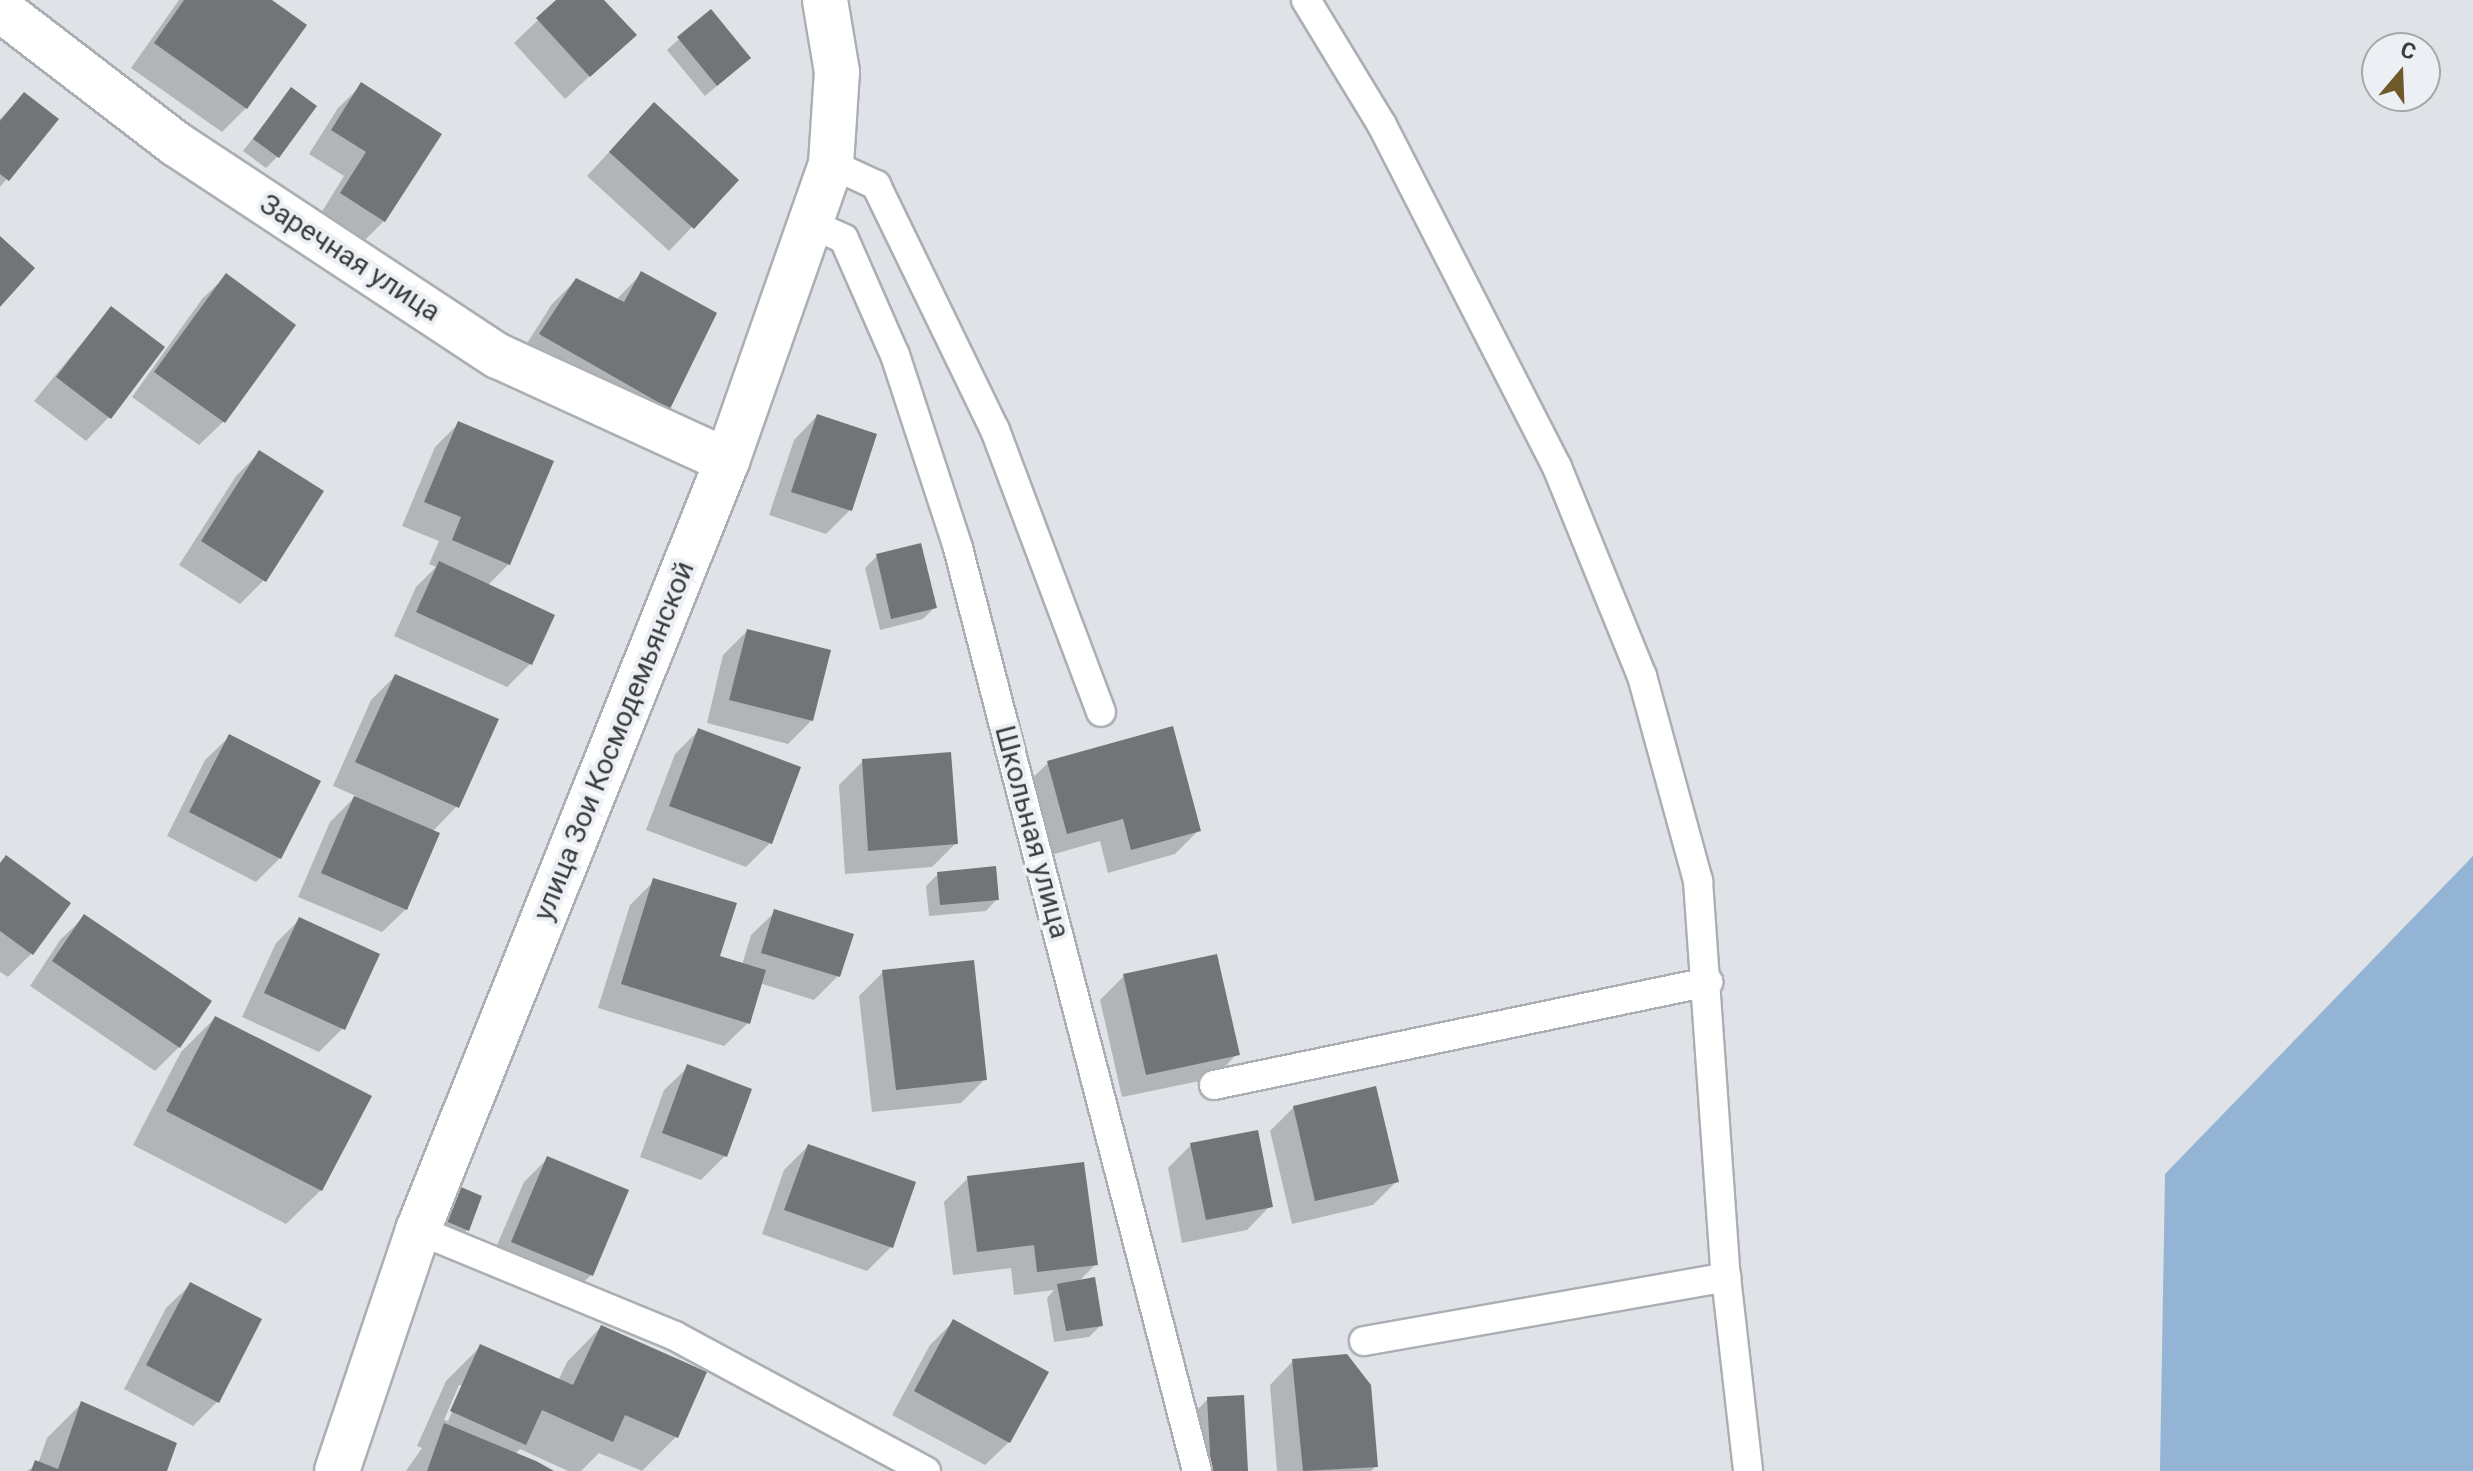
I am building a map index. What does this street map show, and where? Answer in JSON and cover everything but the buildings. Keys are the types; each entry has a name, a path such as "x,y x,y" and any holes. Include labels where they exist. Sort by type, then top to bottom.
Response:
{"street":[{"name":"улица Зои Космодемьянской","path":"337,1471 418,1230 727,461 831,164 837,72 825,0"},
{"name":"Заречная улица","path":"0,9 176,144 498,356 727,461"}],"lane":[{"path":"1306,0 1382,125 1557,467 1646,690 1698,881 1708,982 1726,1277 1748,1471"},
{"path":"831,164 876,185 995,430 1101,712"},
{"name":"Школьная улица","path":"811,224 844,239 895,355 958,548 1197,1471"},
{"path":"1214,1085 1708,982"},
{"path":"418,1230 675,1336 926,1471"},
{"path":"1364,1341 1726,1277"}],"shaded area":[{"path":"2473,856 2473,1471 2160,1471 2165,1174"}]}
